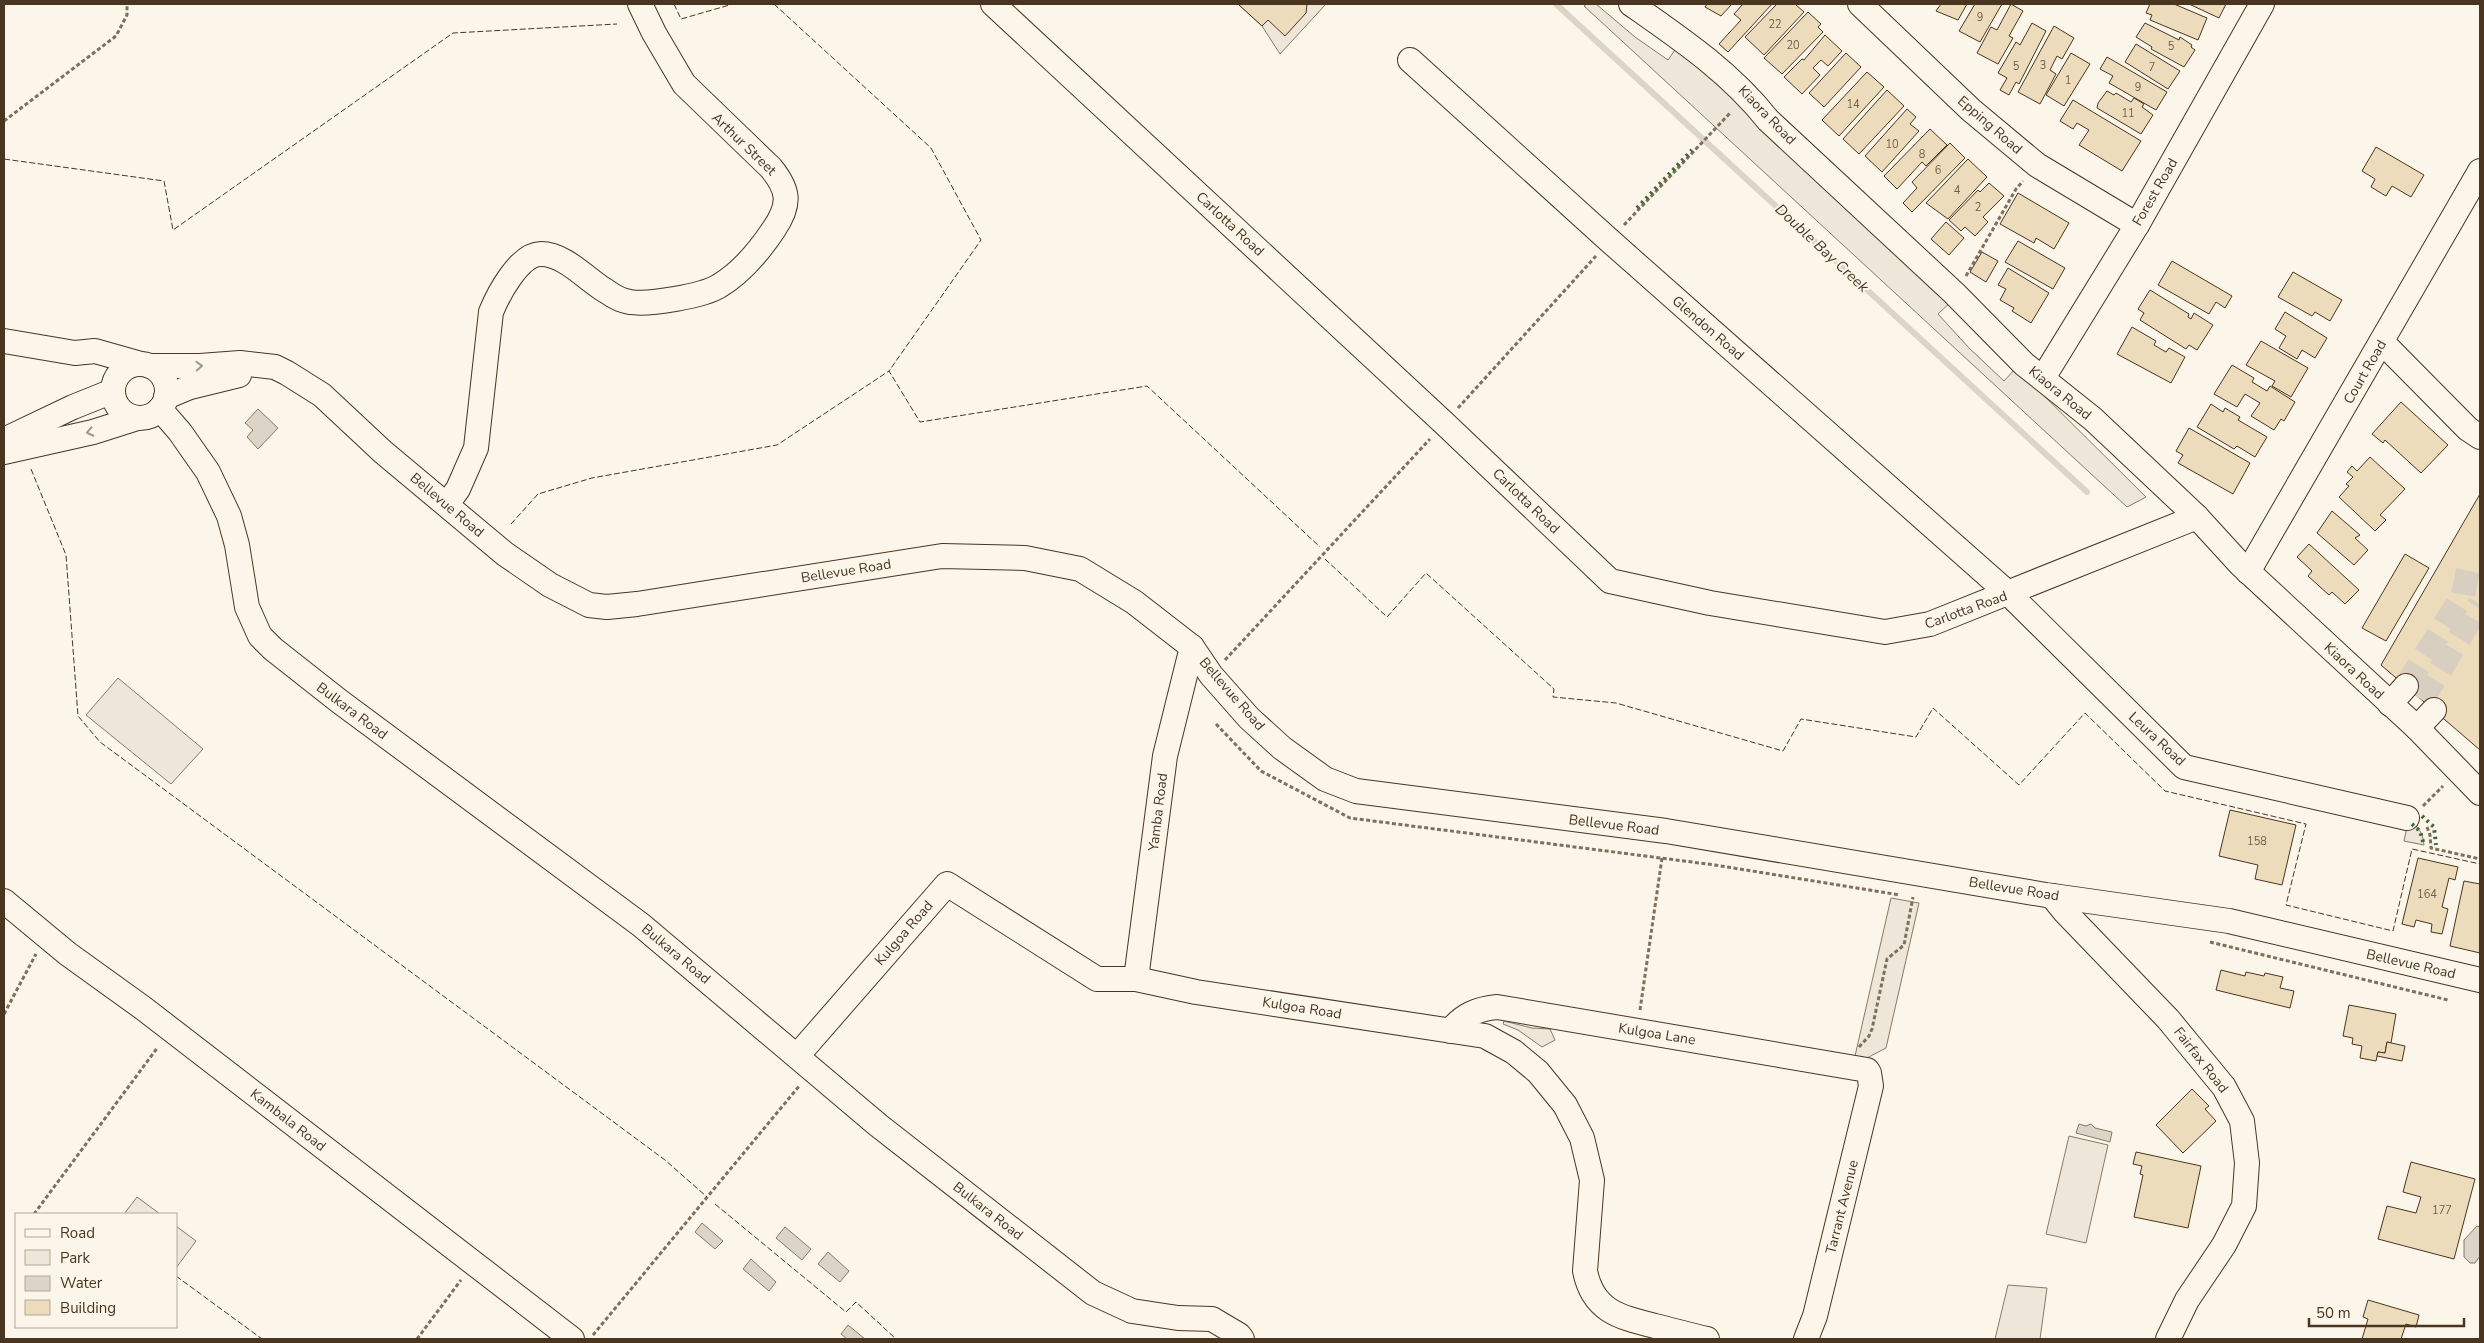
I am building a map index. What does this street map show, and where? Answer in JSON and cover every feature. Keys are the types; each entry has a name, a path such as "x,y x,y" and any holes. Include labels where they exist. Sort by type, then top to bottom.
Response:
{"street":[{"name":"Arthur Street","path":"447,504 458,489 476,448 491,312 498,296 526,259 540,254 553,257 565,262 607,292 630,302 673,299 703,293 719,286 741,269 756,252 784,213 786,196 780,180 771,168 684,84 654,33 640,4"},
{"name":"Carlotta Road","path":"993,4 1444,423 1610,581 1710,603 1885,632 1930,624 2010,594 2197,517"},
{"name":"Kiaora Road","path":"1631,4 1720,69 1747,94 1768,120 1954,293 1997,338 2093,419 2197,517 2248,572 2404,717 2480,794"},
{"name":"Epping Road","path":"1860,4 1971,110 2037,165 2136,225"},
{"name":"Forest Road","path":"2043,378 2136,225 2262,4"},
{"name":"Glendon Road","path":"1410,60 1610,241 2010,594"},
{"name":"Court Road","path":"2248,572 2480,171"},
{"path":"4,341 75,353 95,351 145,365 164,379 153,410"},
{"path":"2382,342 2474,433"},
{"path":"75,353 101,371 113,388 115,400 120,409 128,415 153,410"},
{"name":"Bellevue Road","path":"145,365 200,366 240,363 275,367 322,395 383,452 505,554 550,585 589,605 607,608 637,604 942,556 1025,558 1080,570 1134,602 1192,647 1211,675 1248,718 1282,748 1325,778 1356,791 1666,832 2052,896 2229,921 2480,980"},
{"path":"4,440 113,388 117,376 124,370 145,365"},
{"path":"4,452 101,430 153,410 210,381 275,367"},
{"name":"Bulkara Road","path":"153,410 180,432 208,472 230,516 237,545 246,607 260,636 266,643 339,702 641,925 878,1125 1093,1293 1132,1311 1178,1318 1212,1320 1239,1335 1242,1339"},
{"name":"Leura Road","path":"2010,594 2184,766 2416,812"},
{"name":"Yamba Road","path":"1136,979 1165,756 1192,647"},
{"path":"2404,717 2421,699 2404,717"},
{"name":"Kulgoa Road","path":"797,1056 948,884 1097,978 1136,979 1196,992 1484,1036 1514,1052 1538,1072 1565,1105 1582,1138 1592,1180 1585,1271 1588,1286 1593,1295 1606,1308 1626,1319 1707,1339"},
{"name":"Fairfax Road","path":"2052,896 2065,912 2168,1019 2224,1087 2242,1121 2247,1163 2244,1206 2224,1245 2188,1300 2168,1339"},
{"name":"Kambala Road","path":"4,901 45,936 572,1339"},
{"name":"Kulgoa Lane","path":"1450,1031 1459,1020 1470,1013 1497,1007 1862,1068 1870,1073"},
{"name":"Tarrant Avenue","path":"1806,1339 1816,1316 1871,1086 1870,1073"}],"path":[{"path":"4,121 116,36 127,15 127,4"},
{"path":"1470,395 1731,112"},
{"path":"1954,293 1962,284 2016,188 2037,165"},
{"path":"1211,675 1417,452"},
{"name":"Bellevue Road","path":"1216,724 1261,771 1350,818 1662,858 1921,898"},
{"path":"2433,796 2416,812 2419,821 2426,827 2430,836 2431,848 2480,859"},
{"path":"1637,1030 1662,858"},
{"path":"1859,1046 1869,1036 1872,1029 1887,959 1904,945 1913,897"},
{"path":"4,1014 45,936"},
{"name":"Bellevue Road","path":"2207,942 2448,1000"},
{"path":"35,1213 170,1030"},
{"path":"598,1329 793,1093"},
{"path":"417,1339 473,1263"}],"green space":[{"path":"1238,4 1326,4 1280,54 1262,26"},
{"path":"1596,4 1635,37 1668,60 1677,47 1735,95 1951,302 1938,314 1969,348 2004,381 2016,368 2146,497 2127,507 1584,6"},
{"path":"118,678 203,749 171,784 86,715"},
{"path":"2408,822 2420,830 2424,845 2404,841"},
{"path":"1891,898 1919,903 1886,1048 1867,1058 1855,1056"},
{"path":"1504,1021 1532,1028 1550,1029 1555,1040 1542,1047 1518,1030 1503,1024"},
{"path":"2069,1136 2108,1145 2086,1243 2046,1234"},
{"path":"137,1197 159,1213 125,1213"},
{"path":"178,1228 196,1241 178,1265"},
{"path":"2008,1285 2047,1288 2040,1339 1995,1339"}],"water":[{"path":"258,409 278,428 258,449 247,437 253,430 245,423"},
{"path":"2079,1124 2086,1126 2091,1124 2095,1128 2112,1132 2110,1142 2076,1133"},
{"path":"702,1223 723,1241 715,1249 695,1232"},
{"path":"2477,1226 2480,1227 2480,1256 2475,1263 2470,1263 2464,1257 2464,1240"},
{"path":"785,1227 811,1249 802,1260 776,1238"},
{"path":"828,1252 849,1271 840,1282 818,1264"},
{"path":"751,1259 776,1282 769,1291 743,1269"},
{"path":"848,1325 865,1339 847,1339 841,1334"}],"building":[{"path":"1238,4 1307,4 1306,13 1285,36 1268,20 1262,26"},
{"path":"1707,4 1732,4 1721,16 1705,7"},
{"path":"1743,4 1772,4 1728,52 1719,44 1741,20 1734,14"},
{"path":"1777,4 1795,4 1804,12 1764,55 1745,37"},
{"path":"1941,4 1967,4 1958,20 1936,11"},
{"path":"1975,4 2002,4 1980,42 1959,31"},
{"path":"2011,4 2023,11 2009,36 2013,38 1998,64 1977,53 1991,27 1997,30"},
{"path":"2150,4 2174,4 2207,18 2198,40 2150,20 2152,15 2146,13"},
{"path":"2189,4 2226,4 2219,18"},
{"path":"1808,12 1821,24 1818,27 1823,32 1782,74 1764,58"},
{"path":"2032,23 2046,31 2019,84 2016,82 2009,95 2000,90 2007,78 1998,73 2016,42 2020,45"},
{"path":"2145,23 2179,40 2180,37 2192,45 2191,47 2195,50 2184,67 2151,49 2152,47 2136,37"},
{"path":"2054,26 2074,38 2062,59 2057,56 2050,70 2056,74 2040,104 2018,92"},
{"path":"1825,35 1842,51 1828,66 1821,60 1813,68 1820,75 1802,94 1784,77 1802,59 1804,60"},
{"path":"2136,44 2180,71 2168,89 2125,62"},
{"path":"1846,53 1861,67 1824,107 1809,93"},
{"path":"2071,53 2090,64 2064,106 2046,95"},
{"path":"2107,57 2167,92 2156,110 2109,83 2113,76 2100,69"},
{"path":"1867,72 1884,87 1839,136 1822,120"},
{"path":"1887,90 1904,106 1859,154 1843,139"},
{"path":"2107,91 2114,95 2116,93 2131,102 2134,98 2144,104 2142,107 2153,115 2141,134 2097,108 2098,103"},
{"path":"2073,100 2141,141 2122,171 2079,145 2089,130 2077,123 2073,129 2060,121"},
{"path":"1907,109 1916,117 1910,124 1919,131 1882,172 1865,156"},
{"path":"1930,129 1947,145 1926,166 1922,162 1897,189 1884,176"},
{"path":"1950,143 1965,158 1912,212 1903,203 1917,188 1912,182"},
{"path":"2376,147 2424,175 2411,197 2392,186 2386,196 2371,187 2375,179 2362,171"},
{"path":"1968,159 1987,177 1948,219 1926,203"},
{"path":"1989,183 2004,196 1983,217 1988,222 1975,236 1965,227 1961,231 1949,220 1978,190 1980,192"},
{"path":"2018,193 2069,223 2054,249 2036,238 2034,243 2000,224"},
{"path":"1946,222 1964,238 1949,255 1931,239"},
{"path":"2018,241 2065,268 2053,289 2005,262"},
{"path":"1982,252 1998,261 1986,282 1970,272"},
{"path":"2172,261 2232,296 2225,308 2216,302 2209,314 2158,285"},
{"path":"2008,268 2049,293 2031,323 2012,311 2014,308 2000,300 2006,289 1998,285"},
{"path":"2293,272 2342,300 2330,321 2315,312 2312,316 2278,297"},
{"path":"2150,290 2189,314 2188,317 2191,319 2194,313 2213,325 2197,350 2189,345 2186,349 2140,320 2144,313 2138,309"},
{"path":"2285,312 2327,338 2315,358 2302,350 2297,359 2279,348 2286,336 2275,329"},
{"path":"2132,327 2156,341 2154,345 2166,352 2169,348 2185,357 2171,383 2117,354"},
{"path":"2261,341 2308,368 2291,397 2272,386 2275,381 2246,365"},
{"path":"2232,365 2254,378 2252,382 2267,391 2270,386 2295,402 2284,421 2281,419 2274,430 2251,416 2260,403 2245,394 2237,407 2214,394"},
{"path":"2401,402 2448,445 2421,473 2385,440 2383,443 2372,434"},
{"path":"2211,404 2223,412 2225,408 2240,417 2238,420 2267,437 2255,457 2237,446 2234,449 2197,427"},
{"path":"2189,428 2250,463 2233,494 2178,463 2183,455 2176,451"},
{"path":"2370,457 2405,489 2380,515 2386,520 2375,531 2339,497 2349,486 2346,484 2353,477 2347,472 2352,466 2357,471"},
{"path":"2480,494 2480,750 2381,665"},
{"path":"2332,511 2360,535 2355,538 2368,550 2354,565 2317,533"},
{"path":"2309,544 2359,590 2345,604 2332,592 2329,595 2308,576 2312,571 2297,557"},
{"path":"2405,554 2429,568 2386,641 2362,628"},
{"path":"2230,810 2296,825 2282,885 2255,879 2258,865 2219,856"},
{"path":"2418,858 2458,867 2455,880 2449,878 2442,907 2448,909 2442,934 2431,932 2432,924 2416,920 2414,927 2402,924"},
{"path":"2464,881 2480,884 2480,953 2450,946"},
{"path":"2221,970 2245,976 2246,972 2264,976 2265,973 2283,977 2280,988 2294,991 2290,1008 2216,990"},
{"path":"2349,1005 2396,1014 2391,1043 2387,1042 2385,1053 2378,1052 2376,1061 2360,1058 2362,1046 2352,1044 2353,1038 2343,1036"},
{"path":"2387,1042 2405,1046 2402,1061 2377,1056 2378,1052 2385,1053"},
{"path":"2192,1089 2209,1106 2205,1109 2216,1121 2183,1153 2156,1125"},
{"path":"2136,1152 2201,1166 2188,1228 2134,1217 2143,1175 2140,1174 2142,1166 2133,1164"},
{"path":"2411,1162 2475,1179 2454,1259 2378,1239 2387,1206 2416,1213 2421,1197 2403,1192"},
{"path":"2368,1300 2419,1315 2416,1327 2406,1324 2401,1339 2362,1339 2368,1319 2363,1317"}],"waterway":[{"name":"Double Bay Creek","path":"1556,4 2087,492"}],"tunnel":[{"path":"2406,686 2463,595 2470,559"},
{"path":"2422,700 2480,604"}],"hedge":[{"path":"1637,208 1692,150"},
{"path":"2422,816 2434,827 2436,845"},
{"path":"2412,824 2420,831 2424,845"}],"fence":[{"path":"674,4 681,19 733,4"},
{"path":"774,4 931,148 981,240 889,371 920,422 1147,386 1320,547"},
{"path":"4,159 164,181 173,230 453,33 617,24"},
{"path":"511,524 538,494 592,478 777,445 889,371"},
{"path":"31,469 66,555 78,716 100,742 665,1160 707,1197"},
{"path":"1325,559 1387,617 1426,573 1554,689 1553,697 1616,703 1783,751 1801,719 1916,737 1933,708 2019,785 2085,713 2165,791 2306,824 2286,905 2393,931 2412,849 2480,864"},
{"path":"715,1204 846,1312 856,1302 896,1339"},
{"path":"178,1277 262,1339"}]}
